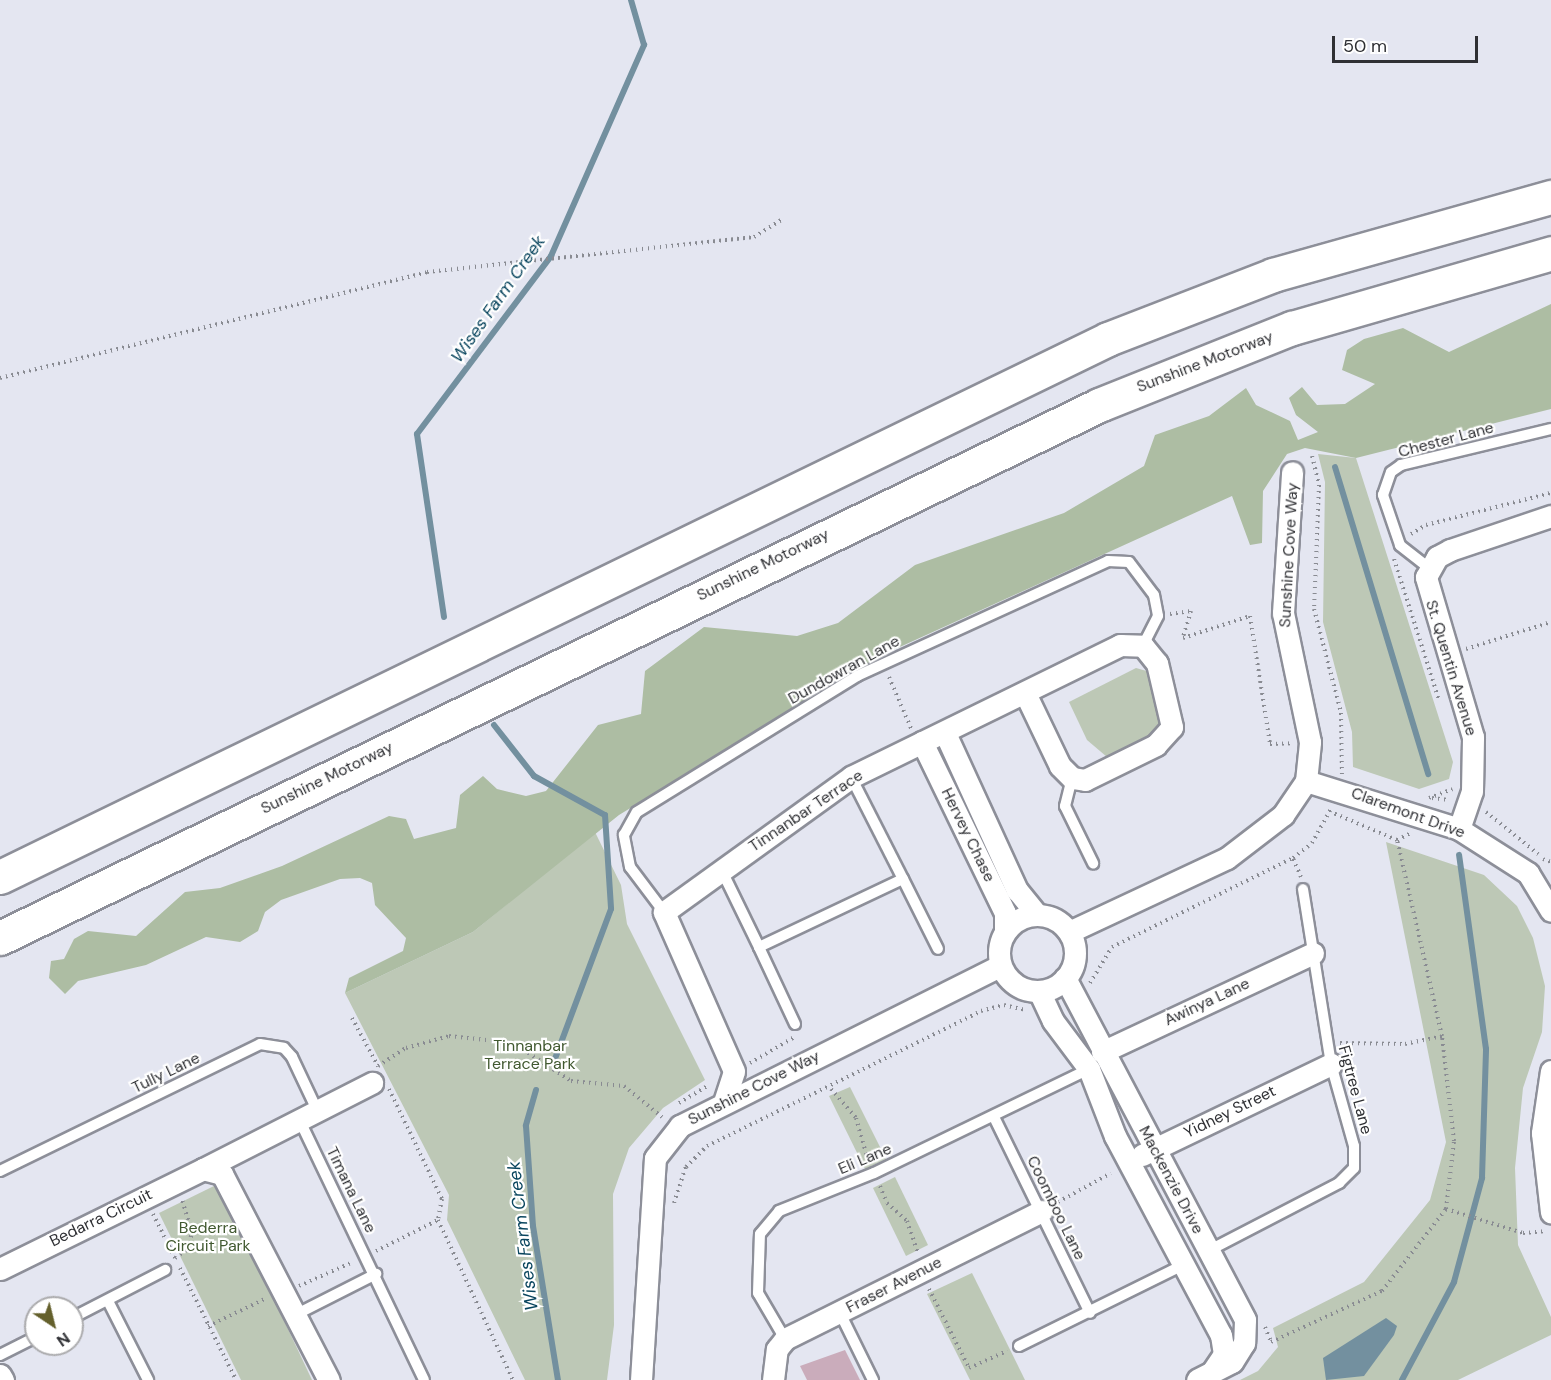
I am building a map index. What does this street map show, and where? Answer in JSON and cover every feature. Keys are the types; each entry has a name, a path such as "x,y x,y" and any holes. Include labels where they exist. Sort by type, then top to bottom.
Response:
{"highway":[{"path":"0,877 1031,375 1214,297 1273,275 1551,196"},
{"name":"Sunshine Motorway","path":"0,938 994,453 1234,349 1292,328 1551,253"}],"street":[{"name":"Sunshine Cove Way","path":"1069,932 1227,858 1283,815 1305,781 1310,742 1283,613 1292,472"},
{"path":"1429,568 1450,550 1551,516"},
{"name":"St. Quentin Avenue","path":"1429,568 1426,590 1475,749 1472,791 1459,830"},
{"name":"Tinnanbar Terrace","path":"664,912 851,777 945,733 1120,645 1143,646"},
{"path":"1025,693 1060,766 1072,778 1085,780 1156,745 1172,727 1158,663 1143,646"},
{"name":"Hervey Chase","path":"945,733 1017,890 1037,915"},
{"name":"Hervey Chase","path":"915,746 1005,913 1005,930"},
{"name":"Claremont Drive","path":"1305,781 1338,787 1459,830 1528,873 1551,911"},
{"path":"664,912 734,1071 725,1099"},
{"path":"1037,915 1058,921 1069,932 1075,958 1065,978 1039,991 1010,981 1000,966 1005,930 1037,915"},
{"name":"Awinya Lane","path":"1095,1060 1312,953"},
{"name":"Sunshine Cove Way","path":"641,1380 655,1158 680,1126 725,1099 1000,966"},
{"name":"Mackenzie Drive","path":"1065,978 1079,1011 1128,1161 1187,1263 1221,1335 1224,1354 1204,1377"},
{"name":"Mackenzie Drive","path":"1039,991 1053,1021 1095,1060 1155,1149 1245,1320 1244,1343 1232,1362 1204,1377"},
{"name":"Yidney Street","path":"1128,1161 1155,1149 1329,1054"},
{"path":"1551,1071 1542,1133 1551,1212"},
{"name":"Bedarra Circuit","path":"0,1269 144,1196 203,1169 377,1075"},
{"path":"203,1169 228,1179 286,1291 328,1380"},
{"name":"Fraser Avenue","path":"785,1339 1042,1211"},
{"path":"773,1380 777,1348 785,1339"},
{"path":"0,1375 3,1380"}],"lane":[{"name":"Chester Lane","path":"1429,568 1400,545 1383,495 1391,472 1401,465 1551,429"},
{"name":"Dundowran Lane","path":"664,912 630,867 624,835 637,812 882,663 1108,561 1129,562 1146,579 1158,616"},
{"path":"1143,646 1158,616"},
{"path":"851,777 938,949"},
{"path":"1072,778 1065,806 1093,863"},
{"path":"721,869 795,1024"},
{"path":"759,947 903,879"},
{"name":"Figtree Lane","path":"1208,1251 1339,1183 1354,1168 1354,1146 1329,1054 1303,889"},
{"name":"Tully Lane","path":"0,1171 260,1044 284,1048 292,1057 308,1114"},
{"name":"Eli Lane","path":"785,1339 758,1293 760,1233 779,1211 994,1117 1095,1060"},
{"name":"Timana Lane","path":"308,1114 366,1256 424,1380"},
{"name":"Coomboo Lane","path":"994,1117 1090,1313"},
{"path":"1019,1346 1090,1313 1187,1263"},
{"path":"84,1312 165,1270"},
{"path":"297,1314 376,1274"},
{"path":"108,1301 147,1380"},
{"path":"840,1312 873,1380"},
{"path":"0,1355 24,1342"}],"path":[{"path":"0,378 427,272 754,237 781,220"},
{"path":"1079,1011 1093,1002 1090,977 1112,946 1293,858 1312,843 1330,811 1345,758 1341,713 1314,609 1319,485 1312,456"},
{"path":"1158,616 1191,611 1184,639 1250,616 1270,744 1310,742"},
{"path":"1427,662 1551,622"},
{"path":"1541,625 1551,628"},
{"path":"882,663 912,729 900,734 915,746"},
{"path":"1245,1320 1259,1316 1271,1342 1382,1291 1446,1209 1454,1141 1442,1036 1394,835 1330,811"},
{"path":"1293,858 1303,889"},
{"path":"673,1216 680,1178 707,1146 981,1011 1016,1005 1044,1028 1053,1021"},
{"path":"352,1018 377,1075 442,1199 438,1220 513,1380"},
{"path":"377,1075 406,1048 448,1036 513,1043 571,1081 624,1086 660,1119 686,1098 802,1034 795,1024"},
{"path":"1329,1054 1359,1039 1406,1044 1442,1036"},
{"path":"1042,1211 1110,1172 1116,1182"},
{"path":"165,1270 175,1257 188,1249 192,1231 180,1195"},
{"path":"144,1196 236,1380"},
{"path":"1446,1209 1503,1228 1529,1233 1551,1229"},
{"path":"208,1326 366,1256 438,1220"},
{"path":"920,1270 969,1368 1019,1346"}],"green space":[{"path":"1551,304 1551,409 1356,458 1305,448 1287,454 1263,491 1262,543 1250,545 1232,496 880,656 619,815 473,932 345,993 349,978 403,951 406,938 375,905 372,883 360,878 340,879 281,900 265,912 258,931 240,942 206,937 146,965 78,981 65,994 49,978 51,961 64,959 74,939 88,931 136,936 185,892 220,888 282,866 389,816 406,819 414,839 456,828 460,795 483,776 497,789 526,796 546,791 598,725 641,714 645,671 704,627 797,636 838,623 915,565 1064,513 1144,466 1155,435 1209,416 1246,388 1256,405 1290,421 1298,440 1318,432 1296,415 1289,398 1302,387 1317,405 1345,404 1375,384 1342,370 1347,350 1364,339 1403,328 1449,352"},
{"path":"1318,454 1356,458 1453,762 1449,779 1419,789 1353,767 1352,732 1323,622 1325,482"},
{"path":"1136,668 1150,672 1162,724 1152,736 1107,757 1087,740 1069,702"},
{"name":"Tinnanbar Terrace Park","path":"595,832 621,885 627,924 705,1080 663,1108 629,1148 613,1194 614,1325 607,1380 525,1380 447,1220 449,1195 345,993 473,932"},
{"path":"1386,842 1484,875 1517,906 1533,938 1545,986 1542,1032 1523,1088 1515,1168 1518,1245 1551,1317 1551,1335 1458,1380 1240,1380 1258,1371 1278,1347 1273,1328 1364,1282 1430,1200 1446,1142"},
{"path":"850,1087 886,1159 865,1169 829,1096"},
{"path":"895,1177 928,1245 906,1256 873,1188"},
{"name":"Bederra Circuit Park","path":"216,1185 224,1193 312,1380 241,1380 159,1213"},
{"path":"972,1273 1025,1380 970,1380 927,1294"}],"water":[{"path":"1386,1318 1397,1326 1394,1335 1364,1376 1326,1380 1323,1358"}],"building":[{"path":"845,1350 860,1380 807,1380 800,1366"}],"waterway":[{"name":"Wises Farm Creek","path":"444,617 417,434 551,256 644,45 631,0"},
{"path":"1335,467 1428,774"},
{"name":"Wises Farm Creek","path":"494,725 534,776 605,815 611,909 553,1064"},
{"path":"1402,1380 1454,1282 1482,1178 1486,1049 1459,855"},
{"name":"Wises Farm Creek","path":"536,1090 526,1126 533,1226 558,1380"}]}
